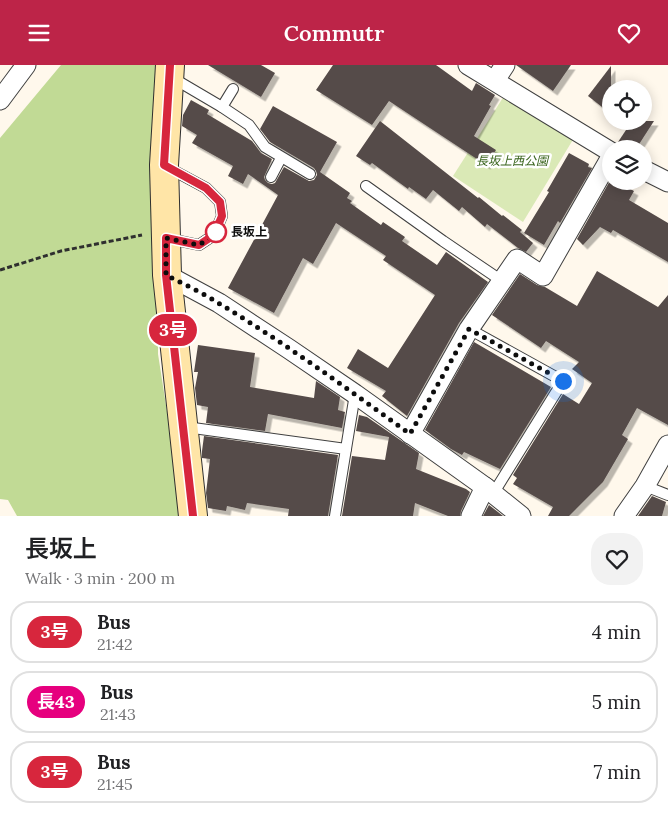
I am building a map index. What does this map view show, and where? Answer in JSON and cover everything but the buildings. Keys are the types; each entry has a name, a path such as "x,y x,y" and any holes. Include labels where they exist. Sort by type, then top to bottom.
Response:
{"street":[{"path":"0,99 26,65"},
{"path":"468,65 602,146"},
{"path":"495,80 506,65"},
{"path":"170,71 157,236 166,275 193,516"},
{"path":"410,434 469,329 517,259 543,276 602,173"},
{"path":"652,174 668,182"},
{"path":"166,275 219,303 289,349 355,394 521,516"},
{"path":"624,516 644,487 668,445"},
{"path":"471,516 489,491"}],"lane":[{"path":"170,71 249,125 265,147 310,174"},
{"path":"222,107 233,89"},
{"path":"271,177 281,157"},
{"path":"157,236 199,245 214,235 222,216 220,202 206,188 164,165"},
{"path":"366,186 502,281"},
{"path":"469,329 563,381 489,491"},
{"path":"335,516 355,394"},
{"path":"183,427 346,449"},
{"path":"644,487 668,495"}],"path":[{"path":"0,270 61,251 157,236"}],"green space":[{"path":"61,65 159,65 158,354 182,508 181,516 17,516 8,500 0,499 0,138"},
{"name":"長坂上西公園","path":"504,96 574,138 523,222 453,176"}],"bus line":[{"name":"3号","path":"170,65 164,165 206,188 220,202 222,216 214,235 199,245 166,238 166,275 193,516"}],"place":[{"name":"長坂上","path":"216,232"}],"route":[{"path":"216,232 199,245 166,238 166,275 219,303 355,394 410,434 469,329 563,381"}]}
